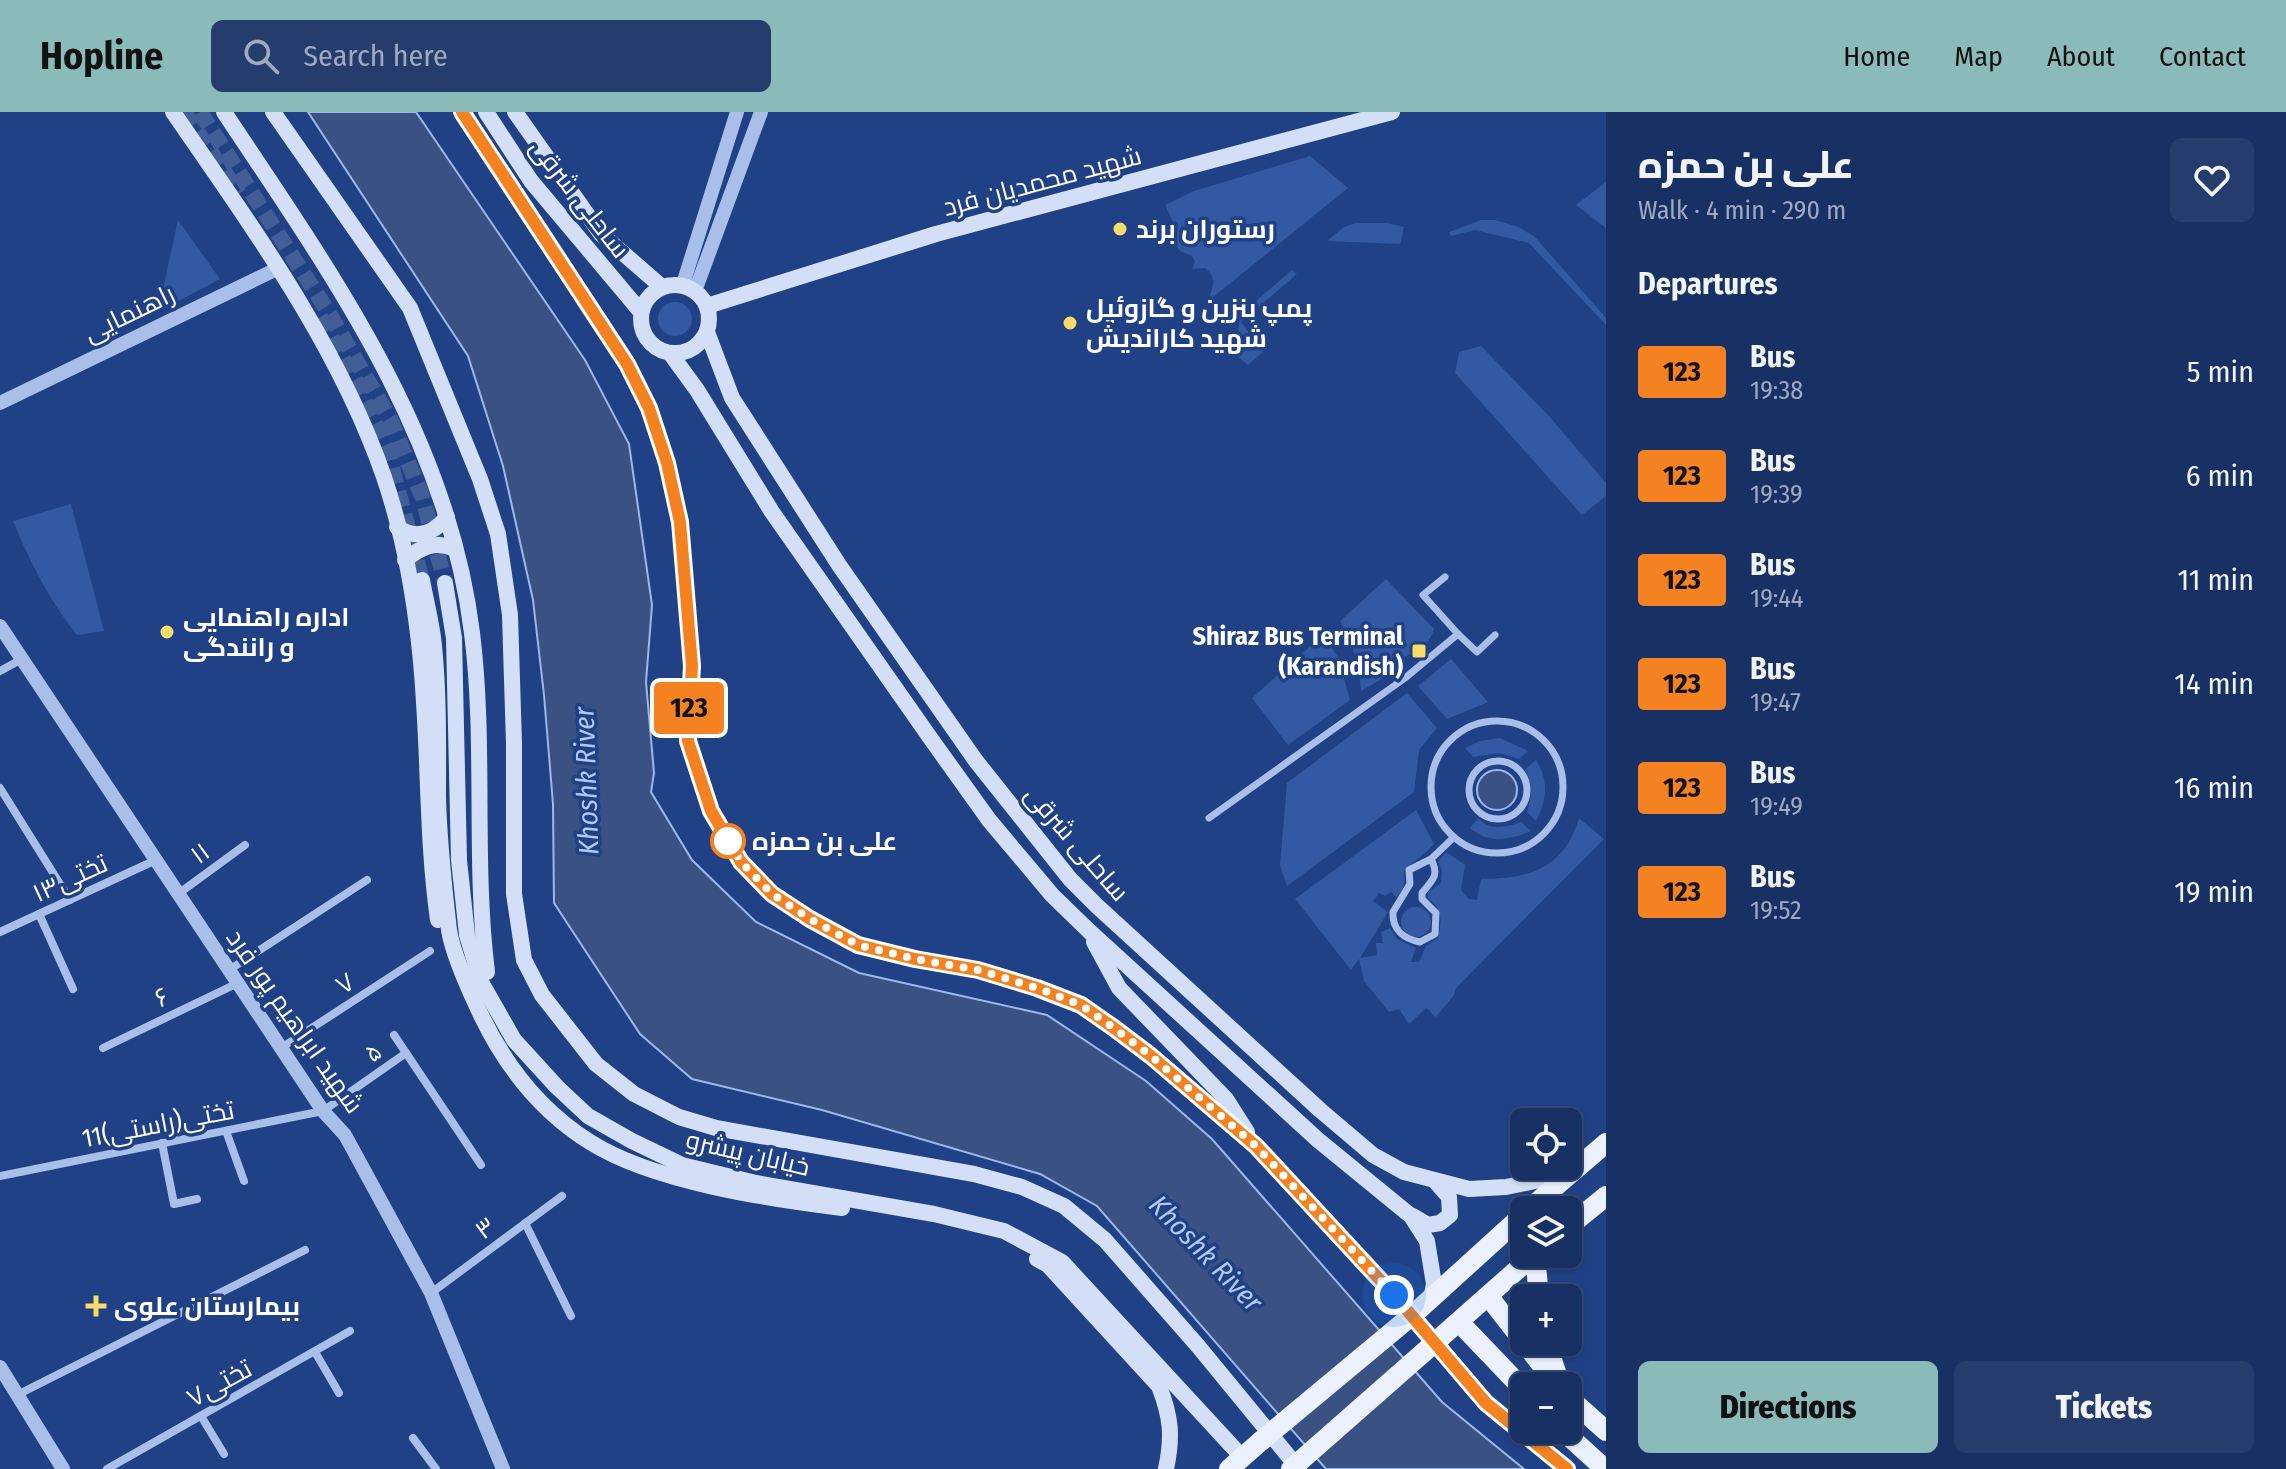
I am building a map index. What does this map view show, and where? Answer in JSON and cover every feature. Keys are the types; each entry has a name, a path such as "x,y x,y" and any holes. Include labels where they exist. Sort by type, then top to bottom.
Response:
{"main road":[{"path":"173,112 279,268 356,410 384,478 405,560 419,642 431,869 440,937 482,1000"},
{"path":"224,112 360,322 418,436 447,517 472,633 479,753 482,1000"},
{"path":"273,112 410,308 480,479 493,520 510,615 514,894 524,960 542,995 568,1031 596,1064 634,1094 679,1117 716,1128 974,1174 1022,1187 1064,1206 1105,1240 1198,1346 1299,1469"},
{"path":"462,112 627,364 649,408 667,463 680,522 692,666 688,741 711,811 741,862 772,894 858,945 978,970 1037,988 1081,1005 1151,1056 1256,1146 1394,1295 1486,1403 1567,1469"},
{"name":"ساحلی شرقی","path":"486,112 531,181 641,312"},
{"name":"ساحلی شرقی","path":"515,112 601,234 662,287"},
{"name":"شهید محمدیان فرد","path":"707,306 936,234 1392,112"},
{"path":"662,287 689,287 707,306 707,332 692,349 670,353 651,343 644,334 641,312 653,293 662,287"},
{"name":"ساحلی شرقی","path":"707,332 732,398 839,565 976,761 1070,879 1214,1014 1373,1155 1404,1172 1469,1189 1506,1187 1539,1180"},
{"name":"ساحلی شرقی","path":"670,353 697,390 772,512 931,739 989,820 1052,895 1318,1140 1411,1216 1427,1241 1434,1284 1424,1306"},
{"path":"397,527 416,535 427,533 447,517"},
{"path":"405,560 419,549 431,545 455,549"},
{"name":"خیابان پیشرو","path":"422,580 434,642 439,709 438,801 450,935 482,1000 492,1038 515,1073 543,1106 591,1143 648,1168 717,1187 791,1202 865,1210 944,1225 1006,1242 1048,1265 1133,1354 1159,1386 1168,1411 1172,1441 1166,1469"},
{"name":"خیابان پیشرو","path":"445,583 454,638 460,875 467,935 481,982 482,1000 514,1040 588,1116 682,1165 756,1183 934,1214 1004,1231 1062,1262 1236,1463"},
{"path":"1088,930 1119,988 1226,1099 1256,1146"},
{"path":"1582,1163 1606,1143"},
{"path":"1544,1196 1561,1180"},
{"path":"1411,1216 1428,1225 1440,1223 1450,1215 1449,1197 1434,1181"},
{"path":"1582,1216 1606,1196"},
{"path":"1236,1463 1424,1306 1510,1227"},
{"path":"1291,1469 1520,1268"},
{"path":"1489,1297 1548,1372"},
{"path":"1474,1337 1474,1326 1481,1317 1491,1312 1503,1314"},
{"path":"1459,1322 1510,1375"},
{"path":"1582,1410 1606,1431"},
{"path":"1577,1444 1605,1469"}],"street":[{"path":"689,287 737,112"},
{"path":"689,287 761,112"},
{"name":"راهنمایی","path":"0,403 279,268"},
{"path":"1445,577 1423,595 1477,652 1495,635"},
{"name":"شهید ابراهیم پور فرد","path":"0,626 323,1111 345,1135 431,1293 503,1469"},
{"path":"1209,818 1405,678 1458,634"},
{"path":"0,671 22,659"},
{"path":"1508,721 1541,737 1552,749 1562,770 1562,803 1553,824 1533,844 1513,852 1487,853 1452,839 1439,821 1431,790 1432,768 1450,739 1482,722 1508,721"},
{"path":"1495,761 1505,761 1521,770 1527,792 1526,800 1516,813 1499,819 1489,817 1474,807 1469,788 1478,768 1495,761"},
{"path":"0,788 70,900"},
{"path":"1431,859 1436,875 1422,893 1422,899 1436,913 1435,934 1420,942 1404,937 1397,930 1393,912 1410,884 1409,870 1431,859 1452,839"},
{"name":"۱۱","path":"178,894 245,845"},
{"name":"تختی۱۳","path":"0,932 156,860"},
{"name":"۶","path":"103,1048 234,977 367,880"},
{"path":"39,914 73,989"},
{"name":"۷","path":"281,1048 430,951"},
{"path":"394,1035 481,1165"},
{"name":"۵","path":"323,1111 406,1053"},
{"name":"11تختی(راستی)","path":"0,1176 323,1111"},
{"path":"226,1131 244,1181"},
{"path":"162,1143 174,1204 197,1199"},
{"name":"۳","path":"431,1293 562,1196"},
{"path":"525,1223 571,1316"},
{"path":"17,1395 305,1250"},
{"name":"تختی۷","path":"107,1469 350,1331"},
{"path":"315,1352 339,1393"},
{"path":"0,1367 63,1469"},
{"path":"201,1416 224,1454"},
{"path":"413,1438 436,1469"}],"shaded area":[{"path":"1310,156 1348,188 1212,298 1211,274 1205,268 1192,269 1195,262 1192,256 1180,251 1166,231 1174,224 1165,205 1194,191"},
{"path":"1606,182 1606,228 1576,205"},
{"path":"178,220 220,279 158,312"},
{"path":"1481,220 1495,220 1519,227 1535,237 1606,318 1606,325 1529,243 1475,230 1451,236 1449,232"},
{"path":"1356,223 1387,223 1404,227 1400,244 1327,241 1344,227"},
{"path":"1292,270 1297,274 1241,322 1263,352 1248,365 1238,357 1237,335 1241,314"},
{"path":"675,302 687,307 692,319 687,331 675,336 663,331 658,319 663,307"},
{"path":"1481,346 1548,415 1606,483 1606,496 1582,515 1455,373 1459,352"},
{"path":"71,504 104,631 77,635 41,580 13,521"},
{"path":"1386,579 1434,629 1424,646 1394,660 1388,675 1361,691 1355,654 1340,621"},
{"path":"1323,635 1338,657 1350,700 1288,745 1252,698"},
{"path":"1451,659 1488,702 1447,719 1418,686"},
{"path":"1407,693 1437,728 1419,750 1414,792 1287,886 1280,865 1287,783"},
{"path":"1500,738 1528,751 1519,759 1499,753 1473,757 1465,748 1480,741"},
{"path":"1536,760 1545,790 1536,821 1527,812 1531,790 1525,770"},
{"path":"1416,810 1434,844 1404,871 1404,886 1396,897 1391,892 1385,896 1379,893 1373,901 1388,912 1360,958 1377,955 1376,943 1383,943 1381,932 1390,928 1397,939 1416,948 1411,962 1419,962 1426,946 1438,938 1440,916 1428,898 1428,892 1441,883 1442,870 1438,862 1446,852 1465,865 1461,890 1469,899 1477,900 1481,879 1514,877 1542,868 1554,860 1564,849 1579,818 1604,839 1456,988 1436,1017 1426,1008 1409,1024 1399,1009 1389,1012 1364,981 1359,959 1351,970 1295,899"},
{"path":"1478,818 1493,827 1521,822 1531,831 1515,837 1492,838 1470,828"},
{"path":"1416,907 1427,911 1431,922 1427,933 1416,937 1405,933 1401,922 1405,911"}],"water":[{"name":"Khoshk River","path":"308,112 416,112 585,360 629,444 652,605 646,682 654,773 651,792 692,860 756,922 859,973 1047,1015 1146,1081 1212,1139 1442,1402 1524,1469 1326,1469 1097,1206 1040,1174 822,1110 692,1079 640,1034 554,903 553,804 533,600 503,466 468,356"},
{"path":"1497,770 1511,776 1517,790 1511,804 1497,810 1483,804 1477,790 1483,776"}],"tunnel":[{"path":"184,112 239,194"},
{"path":"200,112 330,315 390,419 423,498 445,583"},
{"path":"320,317 356,382 388,453 422,580"}],"bus line":[{"name":"123","path":"462,112 627,364 649,408 667,463 680,522 692,666 688,741 711,811 741,862 772,894 858,945 978,970 1037,988 1081,1005 1114,1028 1256,1146 1394,1295 1486,1403 1567,1469"}],"place":[{"name":"رستوران برند","path":"1120,229"},
{"name":"پمپ بنزین و گازوئیل شهید کاراندیش","path":"1070,323"},
{"name":"اداره راهنمایی و رانندگی","path":"167,632"},
{"name":"Shiraz Bus Terminal (Karandish)","path":"1419,651"},
{"name":"علی بن حمزه","path":"728,841"},
{"name":"بیمارستان علوی","path":"96,1306"}],"route":[{"path":"728,841 726,836 741,862 772,894 858,945 978,970 1081,1005 1151,1056 1256,1146 1394,1295"}]}
